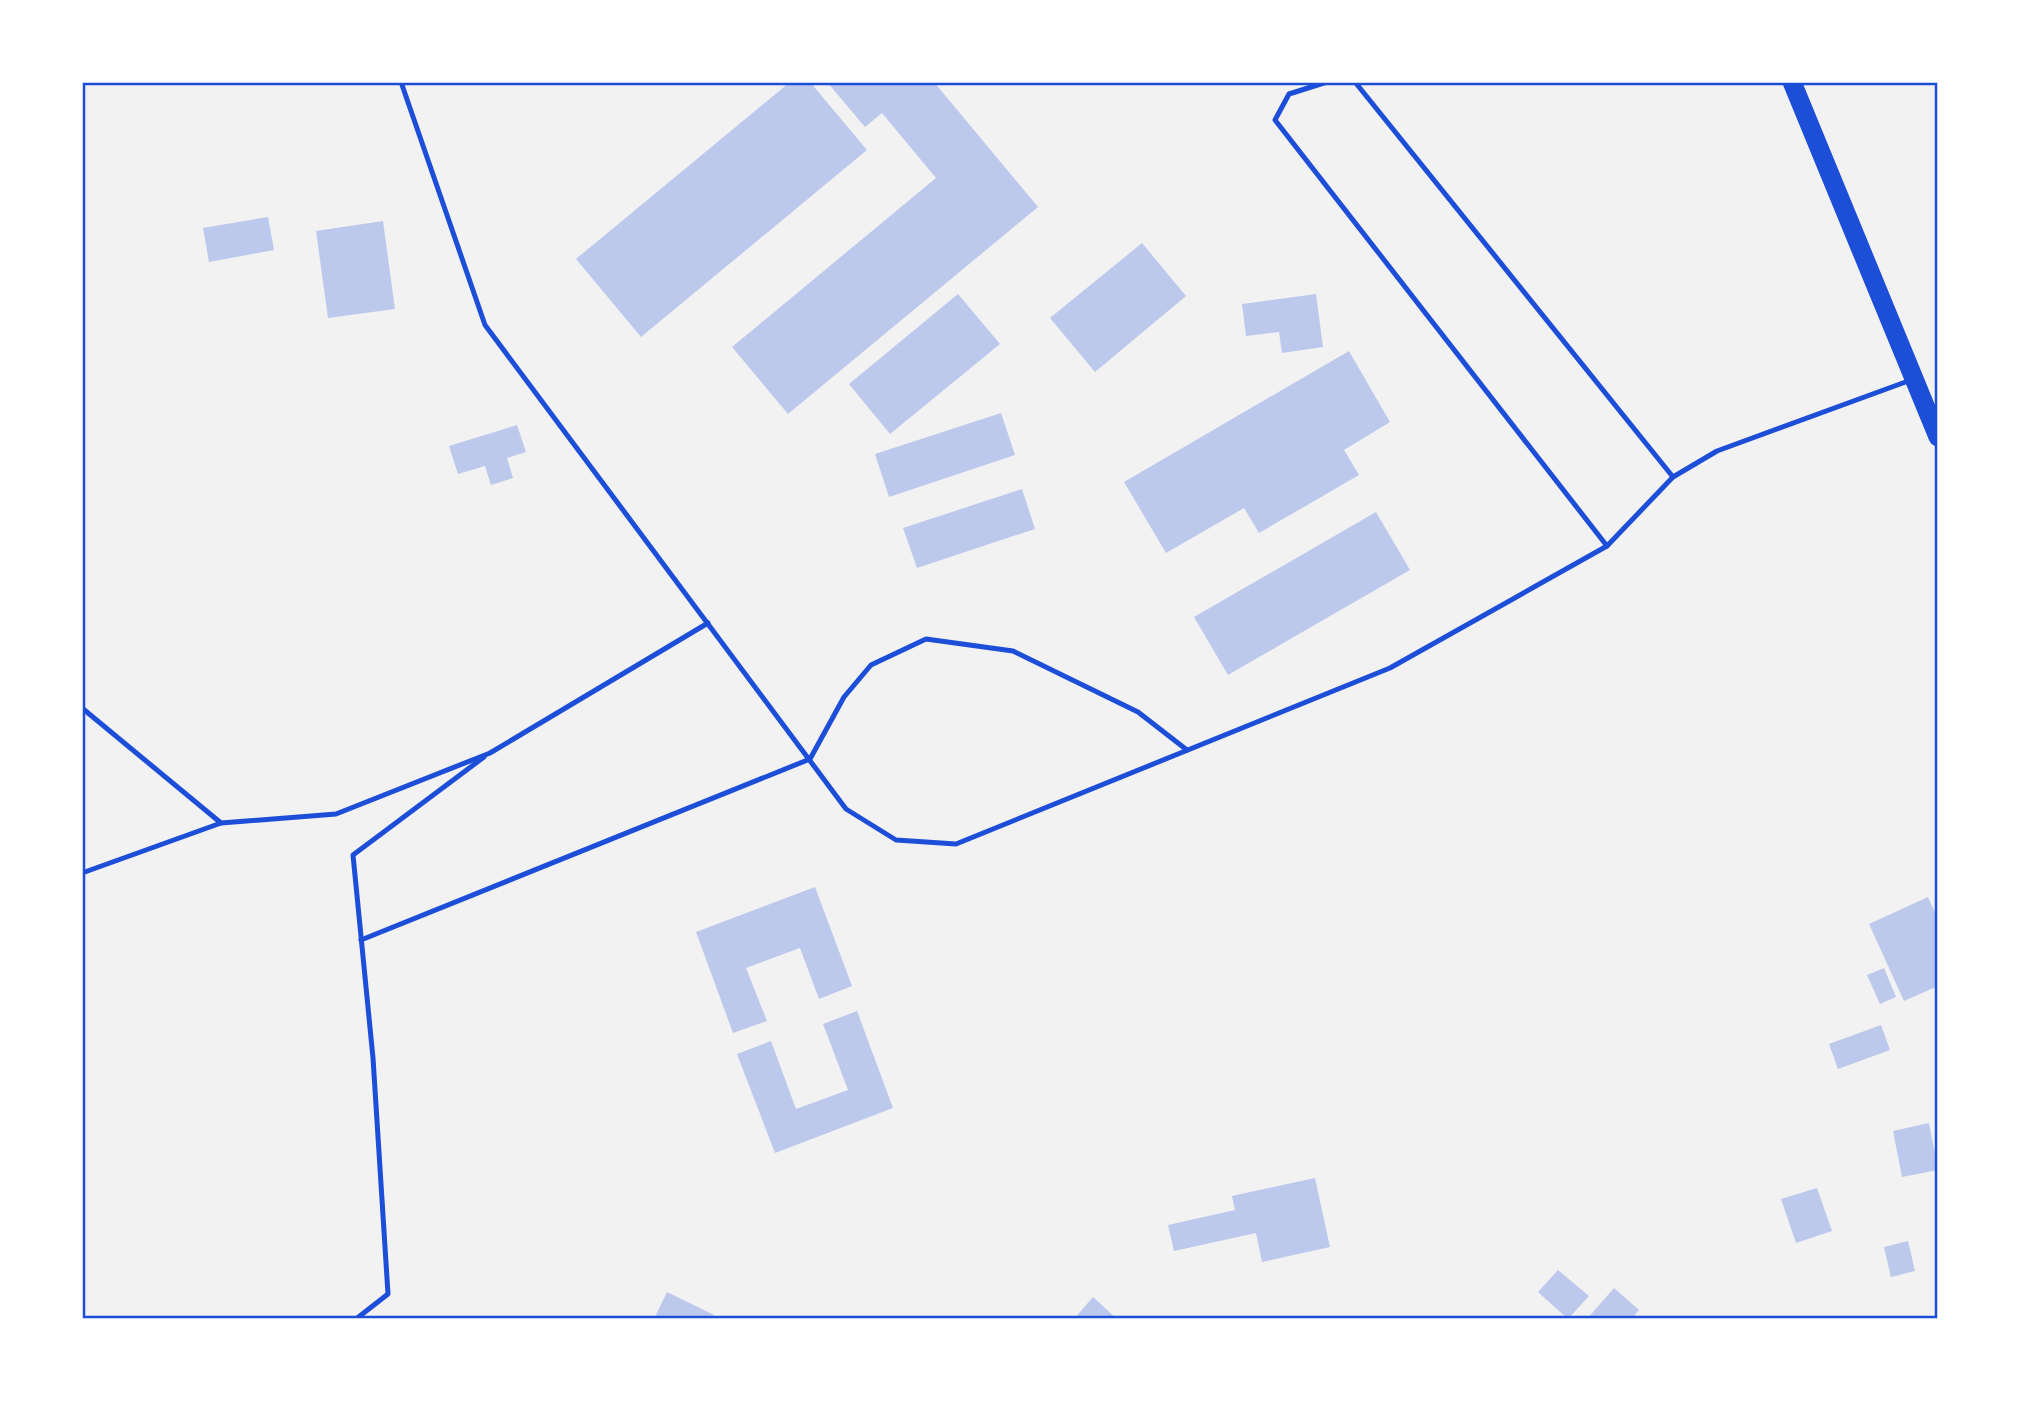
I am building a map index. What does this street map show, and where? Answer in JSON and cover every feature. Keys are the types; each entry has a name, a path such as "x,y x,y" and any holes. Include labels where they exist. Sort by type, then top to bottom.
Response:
{"highway":[{"path":"1792,82 1938,437"}],"lane":[{"path":"401,82 485,325 846,809 896,839 956,844 1390,668 1607,546 1673,477 1717,451 1913,379"},
{"path":"1326,82 1289,94 1275,120 1607,546"},
{"path":"1355,82 1673,477"},
{"path":"356,1319 388,1294 373,1058 353,855 490,753 708,623"},
{"path":"361,940 810,759 844,697 871,665 926,639 1013,650 1138,712 1187,750"},
{"path":"82,708 221,823"},
{"path":"82,873 221,823 336,814 490,753"}],"building":[{"path":"790,82 810,82 867,150 641,337 576,259"},
{"path":"827,82 934,82 1038,207 788,414 732,347 936,178 882,113 865,127"},
{"path":"268,217 274,250 209,262 203,228"},
{"path":"383,221 395,309 328,318 316,231"},
{"path":"1142,243 1186,296 1095,372 1050,318"},
{"path":"958,294 1000,344 890,434 849,384"},
{"path":"1316,294 1323,347 1282,353 1279,332 1246,336 1242,304"},
{"path":"1349,351 1390,422 1344,450 1359,475 1259,533 1244,508 1166,553 1124,482"},
{"path":"1001,413 1015,455 889,497 875,454"},
{"path":"517,425 526,452 507,458 513,478 491,485 485,466 458,474 449,446"},
{"path":"1022,489 1035,529 917,568 903,528"},
{"path":"1376,512 1410,570 1228,675 1194,617"},
{"path":"815,887 852,986 819,999 800,948 746,968 767,1021 733,1033 696,932"},
{"path":"1928,897 1938,919 1938,986 1904,1001 1869,924"},
{"path":"1884,968 1896,997 1880,1004 1867,975"},
{"path":"857,1011 893,1108 775,1153 737,1054 771,1041 796,1109 848,1090 823,1024"},
{"path":"1881,1025 1890,1050 1838,1069 1829,1044"},
{"path":"1929,1123 1938,1170 1902,1177 1893,1131"},
{"path":"1315,1178 1330,1247 1262,1262 1256,1233 1174,1251 1168,1225 1235,1210 1232,1196"},
{"path":"1817,1188 1832,1231 1796,1243 1781,1199"},
{"path":"1908,1241 1915,1271 1891,1277 1884,1247"},
{"path":"1558,1270 1589,1296 1568,1319 1538,1292"},
{"path":"1614,1288 1639,1310 1631,1319 1587,1319"},
{"path":"667,1292 714,1315 712,1319 654,1319"},
{"path":"1093,1297 1117,1319 1074,1319"}]}
